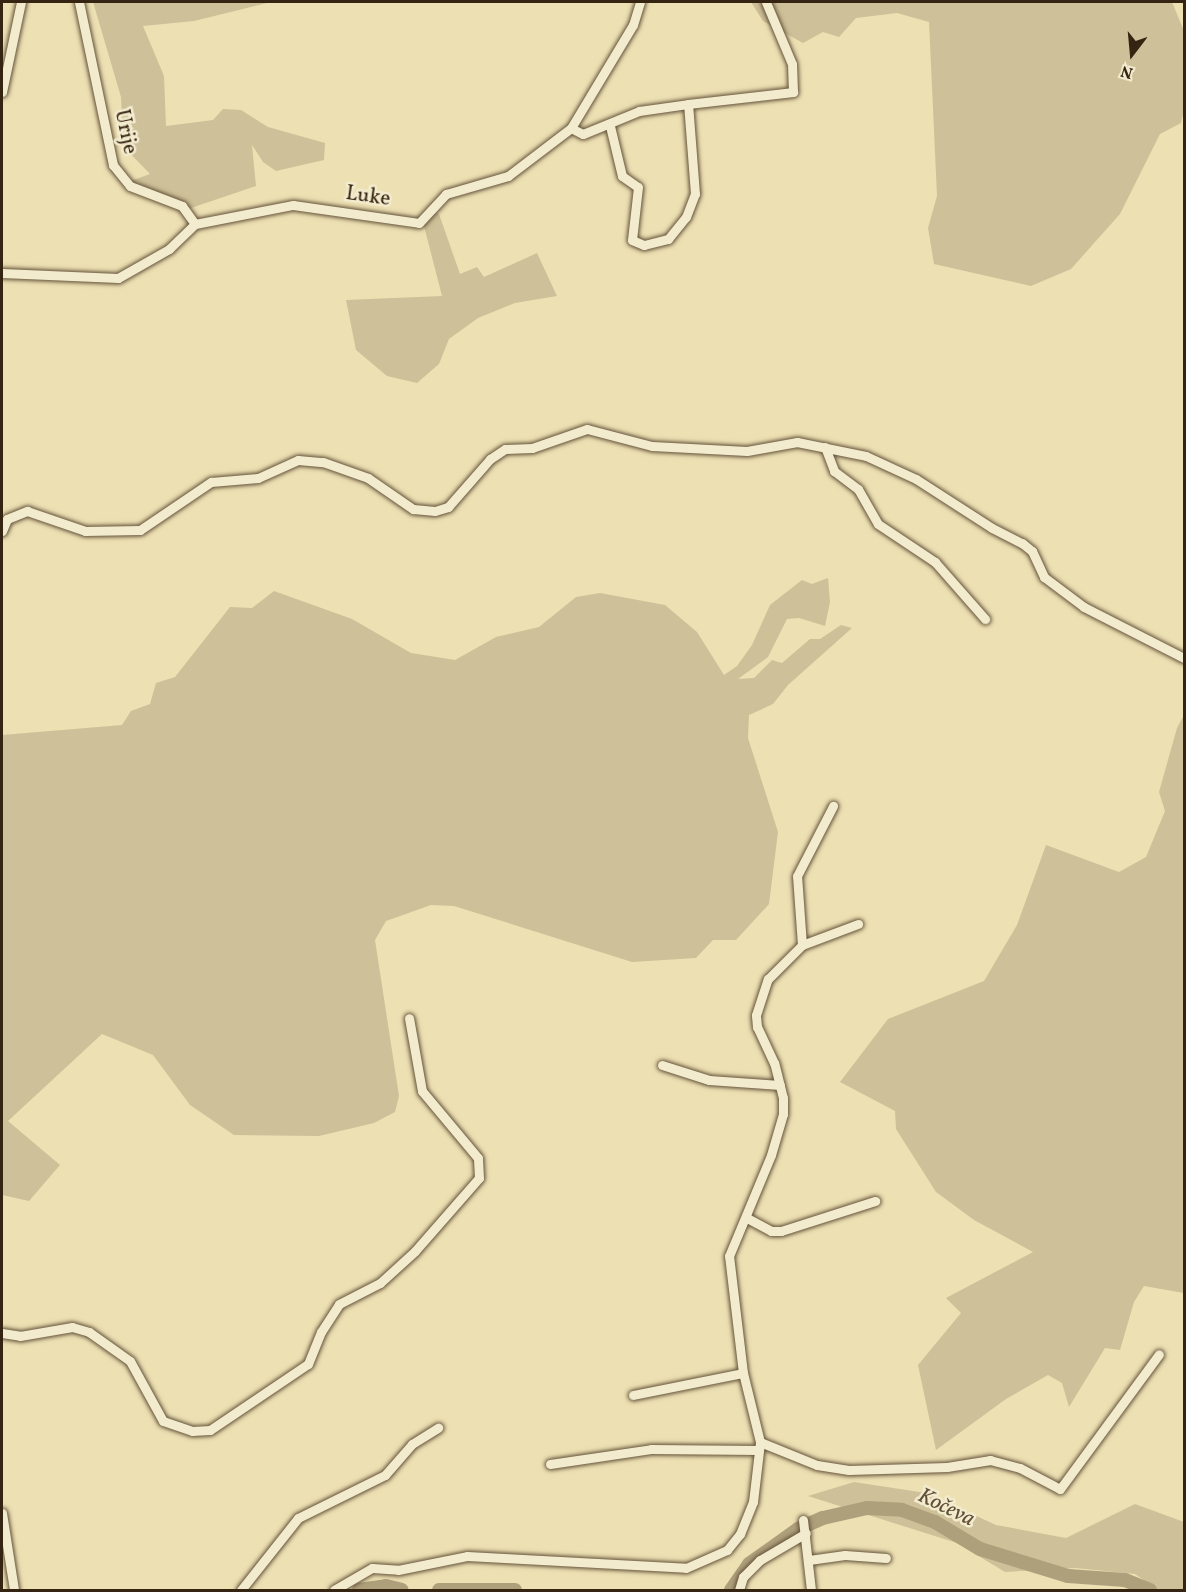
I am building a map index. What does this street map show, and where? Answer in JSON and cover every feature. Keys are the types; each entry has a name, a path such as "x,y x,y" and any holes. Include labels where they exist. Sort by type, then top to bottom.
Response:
{"street":[{"path":"2,92 21,2"},
{"name":"Urije","path":"79,2 113,165 130,186 182,206 195,224"},
{"name":"Luke","path":"195,224 293,205 419,223 446,194 508,176 572,128 633,25 640,2"},
{"path":"572,128 583,134 610,126 639,111 793,92 792,64 766,2"},
{"path":"610,126 622,176 638,187 632,240 644,245 668,239 686,218 695,194 688,104"},
{"path":"2,273 118,278 169,249 195,224"},
{"path":"2,531 8,519 27,511 85,531 140,530 211,482 258,478 298,460 323,462 368,478 413,509 435,511 448,507 490,459 505,449 532,448 587,429 652,446 747,451 797,442 866,456 916,479 992,528 1022,543 1032,551 1044,577 1084,607 1185,658"},
{"path":"825,447 834,471 858,489 878,524 935,562 985,619"},
{"path":"802,945 797,876 833,806"},
{"path":"334,1590 372,1568 398,1570 467,1556 670,1568 707,1562 727,1550 740,1534 753,1502 760,1446 743,1373 729,1256 747,1218 778,1134 783,1114 780,1085 757,1027 756,1015 768,979 802,945 858,924"},
{"path":"2,1333 20,1336 72,1327 89,1332 130,1361 163,1421 192,1431 210,1430 309,1364 321,1332 339,1304 380,1282 415,1251 473,1188 481,1168 478,1158 422,1091 409,1018"},
{"path":"662,1065 709,1080 780,1085"},
{"path":"747,1218 771,1231 781,1231 875,1201"},
{"path":"550,1464 651,1449 760,1446 817,1465 849,1470 947,1467 990,1460 1020,1468 1060,1489 1159,1354"},
{"path":"633,1395 743,1373"},
{"path":"241,1590 298,1518 385,1475 412,1444 438,1428"},
{"path":"2,1513 4,1540 14,1590"},
{"path":"739,1590 742,1577 804,1526 811,1590"},
{"path":"809,1560 845,1555 886,1558"}],"shaded area":[{"path":"93,2 271,2 194,21 143,26 164,76 166,126 213,120 223,109 241,110 268,127 325,143 324,160 276,171 263,162 252,145 256,186 188,209 125,183 150,174 123,146 121,97"},
{"path":"751,2 1172,2 1184,31 1184,110 1181,123 1160,134 1120,214 1071,269 1031,286 934,264 928,228 937,196 929,22 897,13 856,18 839,37 823,32 803,43 763,21"},
{"path":"433,212 439,214 460,274 477,267 484,277 537,253 557,296 515,303 478,318 449,339 439,364 417,383 387,376 356,350 346,300 442,296 424,226"},
{"path":"828,578 830,602 825,626 799,618 787,619 768,657 738,679 754,678 772,660 782,663 810,639 820,639 841,625 852,628 788,685 773,704 749,715 748,738 778,832 769,904 736,940 713,940 696,958 632,962 454,906 431,905 386,921 375,940 399,1096 395,1112 374,1123 319,1136 234,1135 190,1105 153,1055 102,1034 8,1121 60,1165 29,1201 2,1195 2,735 122,725 131,711 150,704 156,683 175,677 230,607 252,608 274,591 352,619 411,653 455,660 496,637 539,627 576,597 600,593 665,605 697,632 724,675 737,666 752,645 770,605 802,580 812,584"},
{"path":"1184,715 1184,1293 1144,1286 1134,1302 1120,1350 1105,1348 1069,1407 1062,1383 1048,1375 1006,1399 936,1450 918,1365 961,1313 946,1298 1033,1252 974,1220 936,1192 896,1129 895,1111 840,1082 888,1019 984,981 1017,925 1046,845 1119,872 1146,857 1165,811 1159,792 1177,728"},
{"path":"854,1482 926,1493 996,1525 1066,1538 1135,1504 1184,1522 1184,1590 1158,1590 1135,1574 1075,1568 1005,1572 957,1543 808,1496"}],"waterway":[{"name":"Kočeva","path":"731,1590 749,1564 798,1529 823,1518 867,1508 902,1510 935,1522 980,1549 1068,1576 1125,1580 1150,1590"},
{"name":"Kočeva","path":"359,1590 386,1586 402,1590"},
{"name":"Kočeva","path":"439,1590 515,1590"}]}
